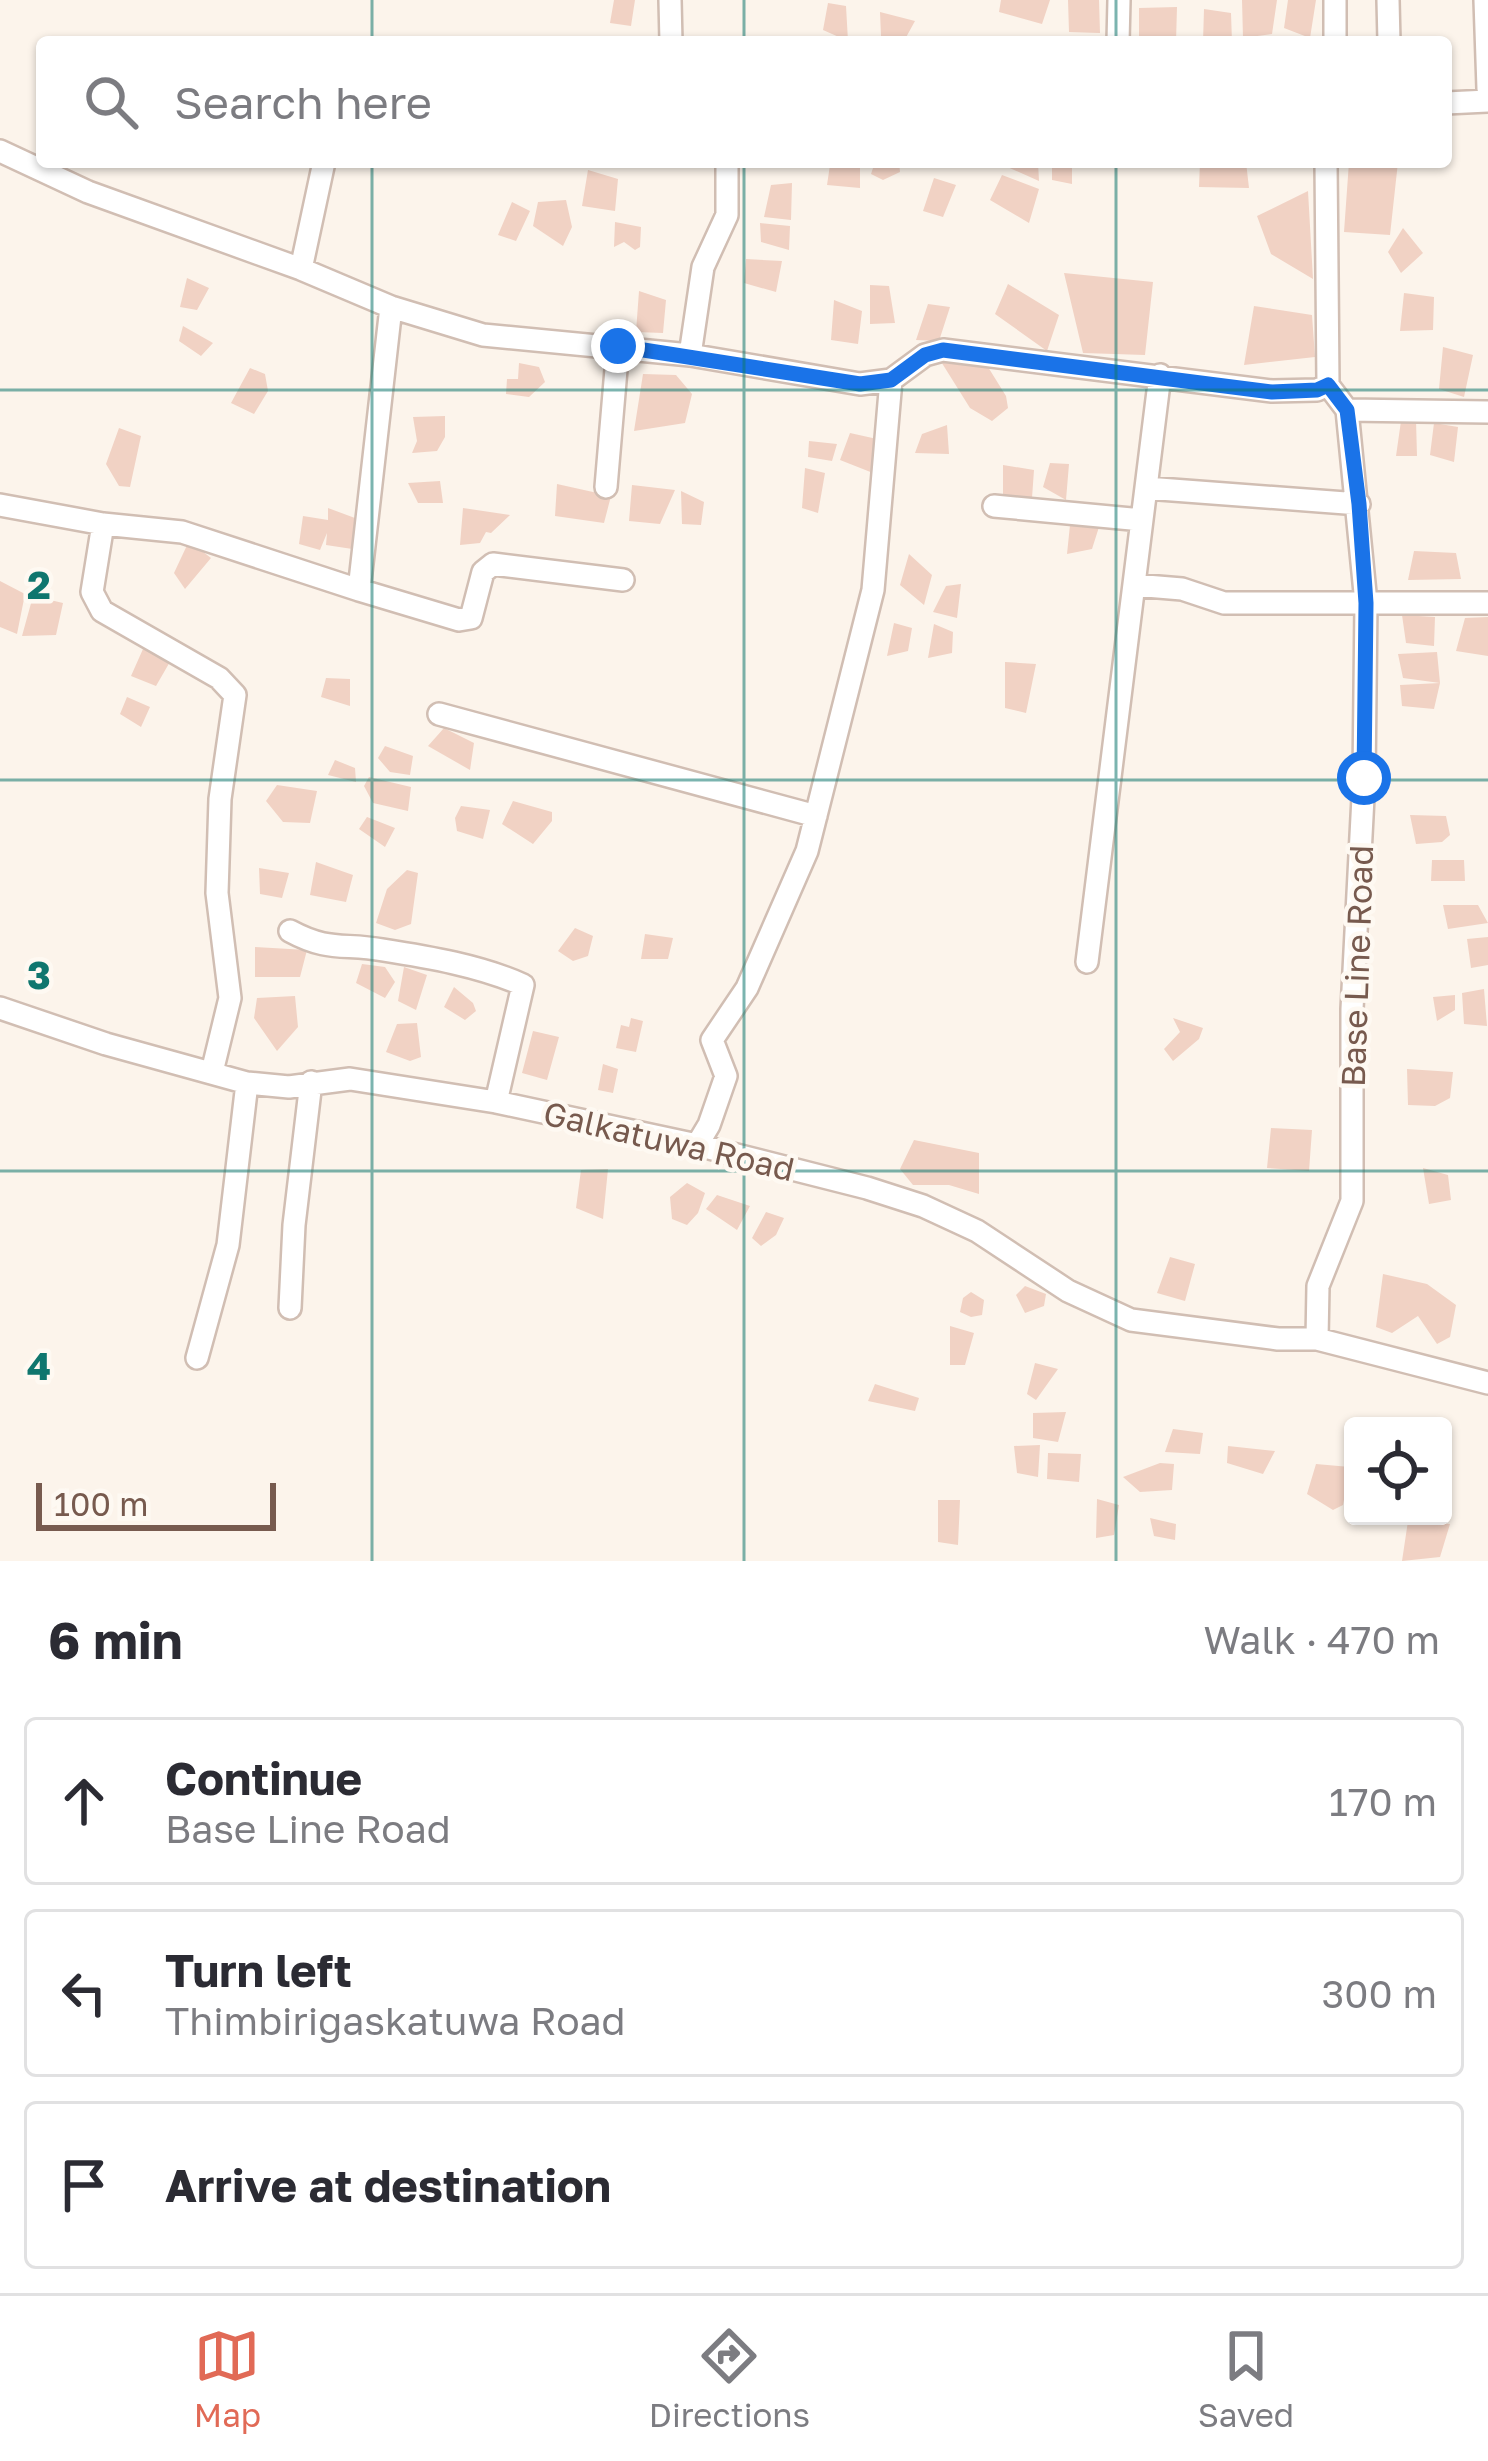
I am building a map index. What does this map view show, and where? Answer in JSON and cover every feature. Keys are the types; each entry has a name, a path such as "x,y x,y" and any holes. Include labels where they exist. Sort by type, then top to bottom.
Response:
{"street":[{"path":"670,0 670,36"},
{"path":"1118,36 1119,0"},
{"path":"1335,0 1335,36"},
{"path":"1388,0 1389,36"},
{"path":"1485,0 1488,89"},
{"path":"1452,104 1488,101"},
{"path":"0,151 36,167"},
{"path":"37,168 391,307 483,335 690,355 860,384 891,380 925,355 943,350 1272,392 1328,385 1325,168"},
{"path":"301,269 323,168"},
{"path":"690,355 703,267 727,215 727,168"},
{"path":"358,590 391,307"},
{"path":"606,487 618,346"},
{"path":"1087,962 1160,375"},
{"path":"697,1145 726,1076 712,1040 747,988 807,851 816,816 873,590 891,380"},
{"name":"Base Line Road","path":"1317,1339 1318,1286 1352,1201 1352,1009 1364,778 1366,603 1359,504 1347,410 1328,385"},
{"path":"1347,410 1488,412"},
{"path":"1146,488 1359,504"},
{"path":"0,506 182,532 459,620 471,618 483,572 493,564 623,580"},
{"path":"994,506 1142,520"},
{"path":"104,524 92,592 102,611 219,678 235,695 220,800 217,893 230,998 212,1072"},
{"path":"1134,585 1182,589 1224,603 1488,603"},
{"path":"439,714 816,816"},
{"path":"290,931 318,946 380,949 502,976 523,985 496,1102"},
{"name":"Galkatuwa Road","path":"0,1008 106,1044 247,1083 289,1087 350,1079 496,1102 697,1145 923,1206 977,1231 1068,1291 1131,1320 1317,1339 1488,1383"},
{"path":"290,1308 294,1225 311,1082"},
{"path":"197,1358 228,1245 247,1083"}],"building":[{"path":"614,0 635,0 631,26 610,23"},
{"path":"1001,0 1050,0 1042,24 999,12"},
{"path":"1068,0 1099,0 1100,33 1069,32"},
{"path":"1242,0 1277,0 1272,34 1243,36"},
{"path":"1288,0 1316,0 1310,36 1284,28"},
{"path":"828,3 846,6 848,36 823,30"},
{"path":"1177,7 1176,36 1139,36 1139,8"},
{"path":"1204,9 1231,13 1232,36 1203,36"},
{"path":"880,12 915,21 907,36 881,36"},
{"path":"830,168 860,168 860,188 827,185"},
{"path":"873,168 900,168 883,180 871,174"},
{"path":"1010,168 1038,168 1039,181"},
{"path":"1052,168 1072,168 1072,184 1052,180"},
{"path":"1200,168 1247,168 1249,188 1199,187"},
{"path":"1349,168 1397,168 1390,235 1344,232"},
{"path":"588,170 618,179 615,211 582,206"},
{"path":"1002,175 1039,189 1029,223 990,200"},
{"path":"934,178 956,185 943,217 923,211"},
{"path":"792,183 791,220 764,217 771,185"},
{"path":"1308,191 1313,279 1271,254 1257,216"},
{"path":"566,200 572,227 563,246 533,226 538,202"},
{"path":"512,202 530,211 516,241 498,235"},
{"path":"615,222 641,227 640,247 635,250 624,242 614,247"},
{"path":"760,223 790,226 789,250 761,242"},
{"path":"1403,228 1423,253 1401,273 1388,252"},
{"path":"746,259 782,261 776,292 744,283"},
{"path":"1064,273 1153,282 1145,355 1083,353"},
{"path":"187,278 209,288 197,310 180,307"},
{"path":"1008,284 1059,315 1047,351 995,314"},
{"path":"870,285 889,286 895,323 870,324"},
{"path":"639,291 666,300 663,333 636,332"},
{"path":"1404,293 1434,297 1433,330 1400,331"},
{"path":"834,300 862,311 858,344 831,340"},
{"path":"928,304 950,307 939,341 916,340"},
{"path":"1254,306 1312,315 1315,357 1244,365"},
{"path":"183,326 213,343 201,356 179,341"},
{"path":"1443,347 1473,355 1464,397 1439,389"},
{"path":"940,360 988,367 1008,408 992,421 970,408"},
{"path":"519,363 539,367 545,382 529,397 506,394 507,379 518,379"},
{"path":"250,368 265,374 268,391 254,414 231,403"},
{"path":"643,374 676,375 692,394 685,423 634,431"},
{"path":"445,416 445,437 437,451 412,453 417,441 413,417"},
{"path":"1416,420 1417,456 1396,456 1401,421"},
{"path":"1434,423 1458,427 1454,462 1430,455"},
{"path":"947,425 949,454 915,453 922,434"},
{"path":"119,428 141,436 130,487 119,486 106,464"},
{"path":"850,433 877,439 873,473 840,460"},
{"path":"809,441 837,444 832,461 808,457"},
{"path":"1050,463 1069,464 1066,500 1043,487"},
{"path":"1003,465 1034,470 1032,498 1003,496"},
{"path":"805,468 825,473 818,513 802,508"},
{"path":"440,481 443,503 418,503 408,483"},
{"path":"557,484 611,496 604,523 555,516"},
{"path":"632,485 675,490 660,524 629,521"},
{"path":"681,491 704,502 701,525 682,524"},
{"path":"328,508 363,521 359,550 326,545 327,533 320,550 299,544 303,516 328,520"},
{"path":"463,508 510,515 491,533 486,532 480,543 460,545"},
{"path":"1070,525 1099,527 1092,549 1067,554"},
{"path":"189,541 211,558 185,589 174,573"},
{"path":"1414,551 1456,553 1461,579 1408,580"},
{"path":"909,554 932,575 924,605 900,585"},
{"path":"0,581 25,594 17,634 0,627"},
{"path":"961,584 957,618 933,612 946,586"},
{"path":"33,596 63,603 56,635 22,636"},
{"path":"1402,615 1435,617 1434,646 1406,643"},
{"path":"1488,617 1488,656 1456,651 1465,618"},
{"path":"894,623 912,628 908,651 887,656"},
{"path":"934,624 953,632 952,653 928,658"},
{"path":"143,649 171,660 156,686 131,676"},
{"path":"1437,652 1440,683 1403,678 1398,654"},
{"path":"1005,662 1036,664 1026,713 1005,708"},
{"path":"326,678 350,679 350,706 321,697"},
{"path":"1440,683 1434,709 1402,706 1400,685"},
{"path":"127,697 150,707 141,727 120,714"},
{"path":"444,728 474,743 470,770 428,746"},
{"path":"385,746 413,756 410,775 390,772 378,758"},
{"path":"335,760 355,768 356,782 328,775"},
{"path":"369,777 411,787 408,811 373,803 364,786"},
{"path":"277,785 317,791 310,823 283,822 266,801"},
{"path":"513,801 552,812 552,821 533,844 502,824"},
{"path":"461,806 490,810 483,839 457,831 455,818"},
{"path":"1410,815 1446,816 1450,835 1442,842 1416,844"},
{"path":"367,817 395,828 385,847 359,829"},
{"path":"1432,860 1464,860 1465,881 1431,881"},
{"path":"316,862 353,875 346,902 310,895"},
{"path":"259,868 289,873 282,898 260,894"},
{"path":"407,870 418,873 411,924 395,930 376,923 387,889"},
{"path":"1443,905 1478,905 1488,923 1448,929"},
{"path":"575,928 593,936 588,956 573,961 558,951"},
{"path":"645,934 673,938 668,959 641,959"},
{"path":"1488,937 1488,965 1471,968 1467,939"},
{"path":"255,947 307,950 300,977 255,977"},
{"path":"362,964 385,967 395,982 385,998 356,983"},
{"path":"404,967 427,975 416,1010 398,1001"},
{"path":"454,987 476,1011 465,1020 444,1007"},
{"path":"1484,989 1487,1026 1464,1024 1462,993"},
{"path":"1455,995 1455,1010 1437,1021 1433,997"},
{"path":"295,996 298,1027 277,1051 254,1018 257,998"},
{"path":"631,1018 643,1021 636,1052 616,1048 621,1025 629,1027"},
{"path":"1173,1018 1203,1028 1199,1039 1173,1061 1164,1049 1180,1032"},
{"path":"417,1023 421,1057 410,1061 386,1052 397,1024"},
{"path":"533,1031 559,1037 547,1080 522,1073"},
{"path":"603,1064 618,1069 613,1093 598,1090"},
{"path":"1407,1069 1453,1072 1450,1098 1435,1106 1408,1105"},
{"path":"1271,1128 1312,1130 1309,1171 1267,1168"},
{"path":"914,1140 979,1153 979,1194 949,1185 913,1185 900,1169"},
{"path":"1423,1168 1448,1175 1451,1200 1429,1204"},
{"path":"608,1169 603,1219 576,1208 581,1170"},
{"path":"687,1183 705,1193 698,1213 687,1225 672,1219 670,1197"},
{"path":"717,1195 750,1206 737,1230 706,1209"},
{"path":"766,1212 784,1218 776,1235 761,1246 752,1238"},
{"path":"1170,1257 1195,1264 1185,1301 1157,1293"},
{"path":"1383,1274 1427,1284 1456,1305 1450,1337 1437,1344 1418,1316 1392,1333 1376,1327"},
{"path":"1025,1286 1046,1294 1044,1306 1025,1313 1016,1295"},
{"path":"971,1292 984,1300 982,1315 960,1312 963,1298"},
{"path":"950,1326 974,1333 965,1365 950,1365"},
{"path":"1035,1363 1058,1369 1036,1400 1027,1394"},
{"path":"875,1384 919,1398 915,1411 868,1401"},
{"path":"1066,1412 1058,1442 1033,1438 1033,1413"},
{"path":"1173,1429 1203,1433 1200,1454 1165,1452"},
{"path":"1040,1445 1038,1477 1017,1473 1014,1446"},
{"path":"1228,1446 1275,1451 1263,1474 1227,1463"},
{"path":"1048,1453 1081,1454 1079,1482 1047,1479"},
{"path":"1160,1463 1174,1464 1172,1490 1140,1492 1123,1477"},
{"path":"1316,1464 1344,1466 1343,1505 1333,1510 1307,1494"},
{"path":"1097,1499 1119,1505 1114,1535 1096,1538"},
{"path":"938,1500 960,1500 958,1545 938,1542"},
{"path":"1150,1518 1176,1524 1175,1540 1154,1536"},
{"path":"1407,1525 1450,1525 1440,1557 1402,1561"}],"route":[{"path":"618,346 860,384 891,380 925,355 943,350 1272,392 1328,385 1347,410 1359,504 1366,603 1364,778"}]}
